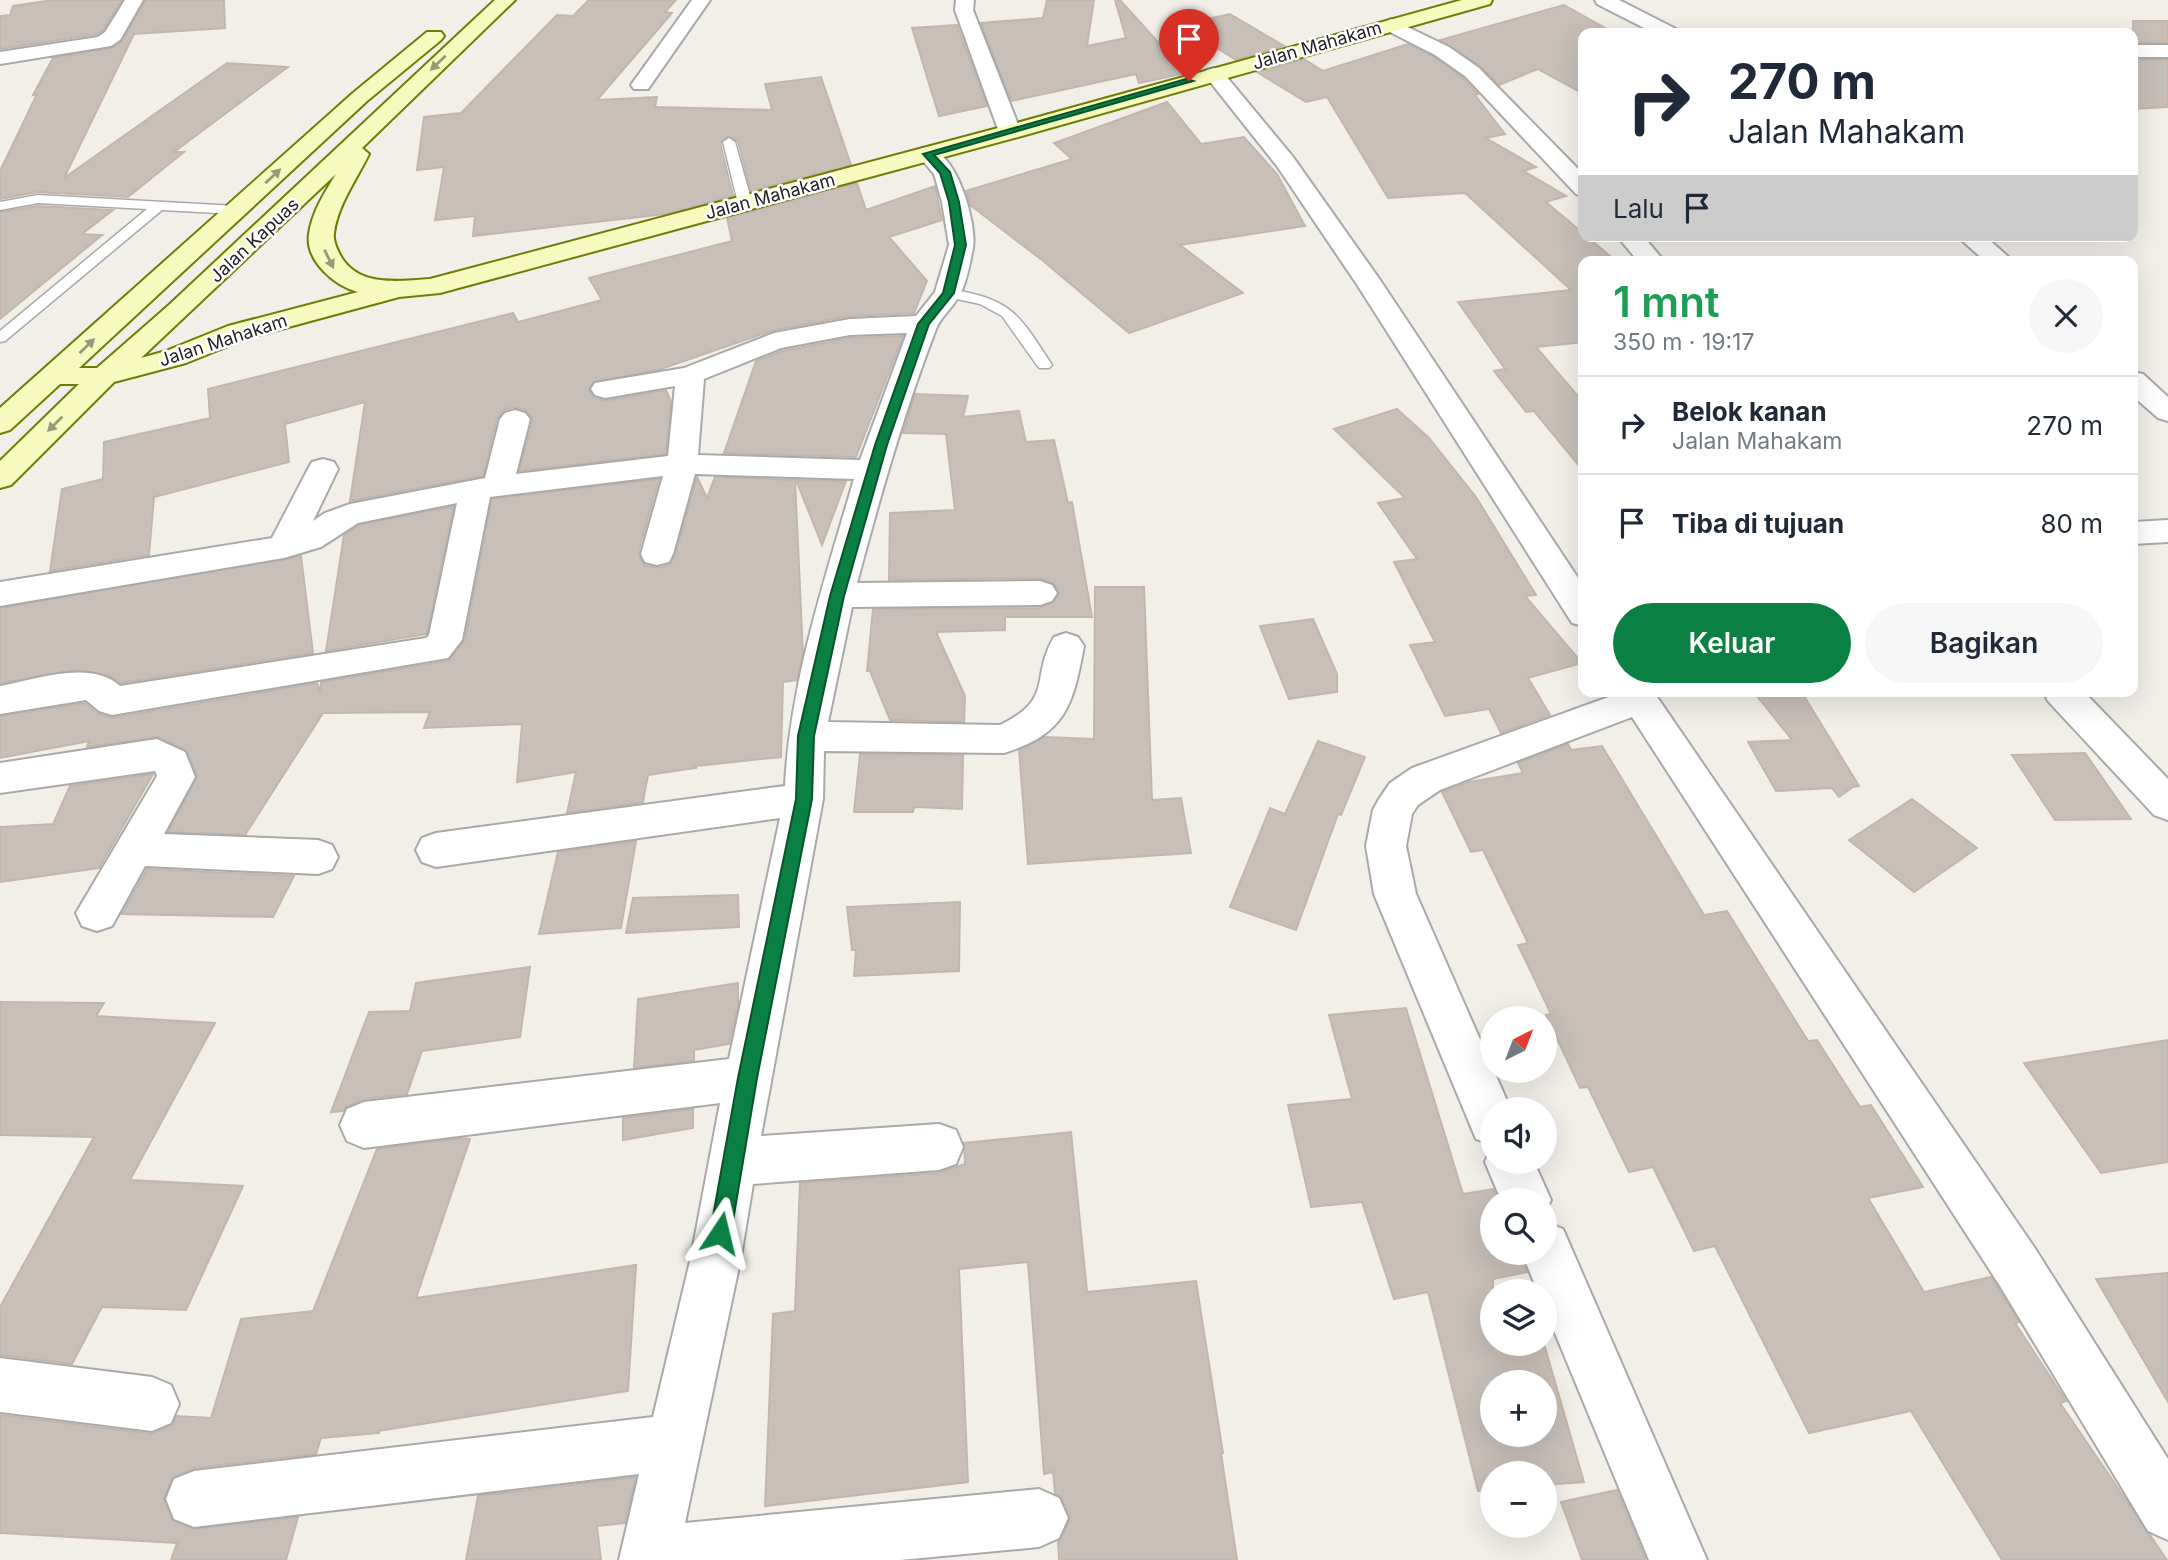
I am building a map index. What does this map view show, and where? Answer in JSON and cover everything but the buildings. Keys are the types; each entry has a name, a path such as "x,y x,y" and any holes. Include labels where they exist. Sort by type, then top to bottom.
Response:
{"street":[{"path":"1,63 104,42 113,36 134,0"},
{"name":"Jalan Kapuas","path":"0,424 56,376 137,297 360,97 477,0"},
{"name":"Jalan Kapuas","path":"0,478 104,376 178,311 506,0"},
{"path":"640,85 701,0"},
{"path":"965,0 964,10 1010,132"},
{"name":"Jalan Mahakam","path":"56,376 104,376 176,357 238,332 398,289 431,287 1010,132 1483,0"},
{"path":"1604,0 1659,28"},
{"path":"1391,25 1442,51 1472,72 1578,183"},
{"path":"446,26 474,28"},
{"path":"2138,51 2168,51"},
{"path":"1214,74 1285,162 1371,286 1578,605"},
{"path":"370,130 332,203 321,235 322,244 333,269 347,280 370,287 398,289"},
{"path":"928,154 945,172 954,202 961,245 872,470 837,596 806,736 804,799 748,1078 716,1256 648,1558 1039,1518"},
{"path":"1635,242 1647,256"},
{"path":"1977,242 1995,256"},
{"path":"176,357 222,351 397,301 431,287"},
{"path":"605,389 690,375 774,341 936,309"},
{"path":"657,554 682,464 690,375"},
{"path":"2138,385 2168,412"},
{"path":"0,700 95,688 105,692 112,701 436,649 445,640 487,488 515,419"},
{"path":"0,594 284,547 310,540 336,520 349,514 487,488 682,464 872,470"},
{"path":"284,547 323,469"},
{"path":"2138,533 2168,531"},
{"path":"837,596 1040,593"},
{"path":"806,736 1004,739 1026,730 1046,716 1054,703 1066,646"},
{"path":"1482,1097 1395,894 1386,846 1393,810 1404,794 1426,779 1633,697"},
{"path":"1637,697 2018,1268 2168,1511"},
{"path":"2067,697 2168,804"},
{"path":"0,778 157,754 172,762 176,777 97,913"},
{"path":"436,850 804,799"},
{"path":"134,849 318,857"},
{"path":"364,1125 748,1078"},
{"path":"733,1162 939,1147"},
{"path":"1553,1265 1678,1560"},
{"path":"0,1385 152,1404"},
{"path":"194,1499 674,1442"}],"lane":[{"path":"729,142 745,203"},
{"path":"0,206 38,199 236,210"},
{"path":"0,338 159,206"},
{"path":"936,309 983,298 998,305 1016,322 1044,365"}],"route":[{"path":"720,1233 804,799 806,736 837,596 872,470 924,324 948,293 961,245 954,202 945,172 928,154 1189,81"}]}
